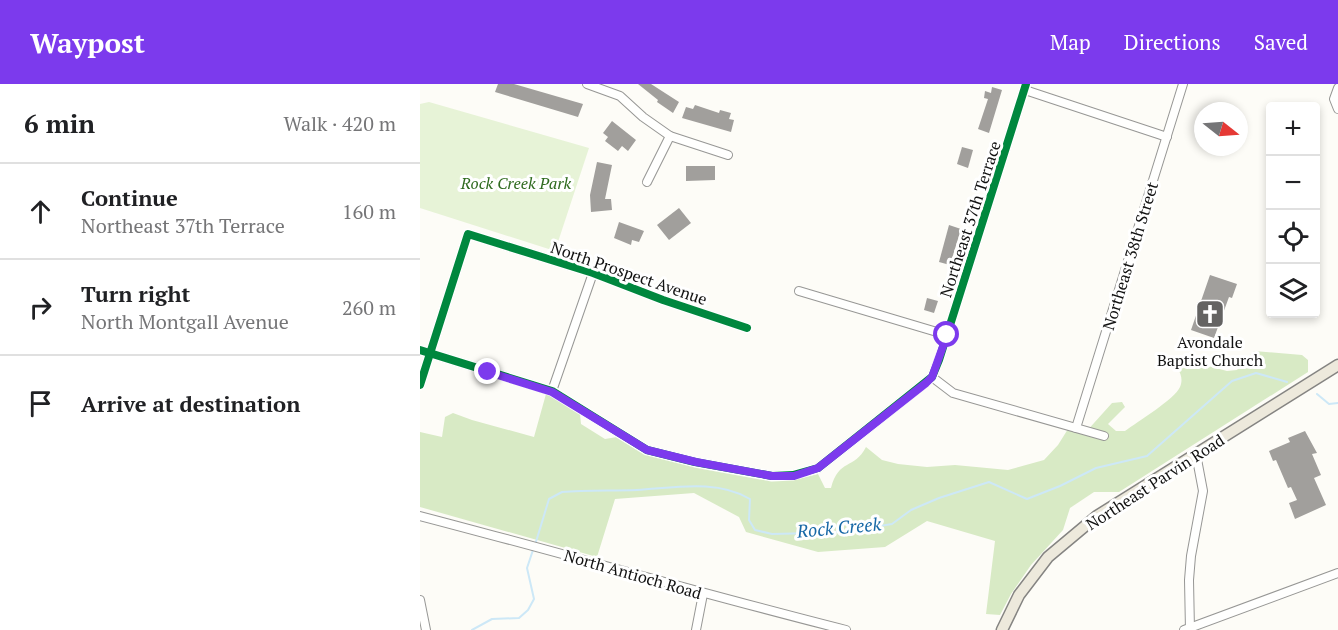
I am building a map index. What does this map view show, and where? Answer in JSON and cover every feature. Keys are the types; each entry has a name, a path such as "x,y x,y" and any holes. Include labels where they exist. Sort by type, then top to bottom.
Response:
{"main road":[{"name":"Northeast Parvin Road","path":"1002,630 1019,595 1048,558 1097,516 1338,365"}],"street":[{"path":"587,84 620,96 643,117 670,136 728,155"},
{"name":"Northeast 38th Street","path":"1076,428 1183,84"},
{"path":"1026,87 1167,136"},
{"name":"Northeast 37th Terrace","path":"932,377 1026,87"},
{"path":"1336,107 1334,99 1338,87"},
{"path":"647,183 670,136"},
{"name":"North Prospect Avenue","path":"431,354 468,234 593,273 663,300 747,328"},
{"path":"552,392 593,273"},
{"path":"799,291 947,335"},
{"path":"420,351 552,392 647,450 772,476 801,474 818,468 932,377 953,393 1104,436"},
{"path":"420,385 431,354"},
{"path":"1196,454 1203,491 1191,556 1188,630 1338,573"},
{"name":"North Antioch Road","path":"420,516 543,548 703,594 846,630"},
{"path":"696,630 703,594"},
{"path":"420,600 426,630"}],"green space":[{"name":"Rock Creek Park","path":"429,102 589,148 555,251 420,208 420,104"},
{"path":"1254,351 1302,355 1308,360 1308,372 1119,492 1094,492 1070,508 1063,530 1031,565 1000,615 986,614 995,541 927,521 885,547 818,552 746,532 739,517 694,493 615,499 597,557 420,507 420,432 442,437 445,417 453,413 534,437 546,394 555,397 580,414 581,424 605,439 617,437 659,458 772,480 794,480 818,474 825,488 831,488 838,472 857,459 866,447 882,460 927,467 955,465 1008,470 1044,460 1058,445 1068,429 1085,433 1112,403 1122,402 1125,407 1108,424 1116,431 1125,431 1155,410 1171,398 1180,387 1181,377 1178,369 1181,359 1227,371 1237,370"}],"building":[{"path":"498,84 514,84 583,104 578,117 495,92"},
{"path":"638,84 651,84 679,102 673,113 657,102 658,100"},
{"path":"992,87 1002,90 989,133 978,129 988,99 984,98 985,91 991,93"},
{"path":"695,105 719,113 720,110 731,113 729,119 734,120 731,132 682,118 686,107 693,109"},
{"path":"612,121 636,140 628,151 622,146 618,151 605,141 608,137 603,133"},
{"path":"962,147 973,150 968,168 957,164"},
{"path":"597,162 612,165 605,199 611,199 612,210 591,212 590,195"},
{"path":"686,166 715,166 715,180 686,181"},
{"path":"679,208 691,223 669,240 657,225"},
{"path":"619,222 644,231 639,242 632,240 631,245 614,238"},
{"path":"949,225 961,229 950,265 939,262"},
{"name":"Avondale Baptist Church","path":"1210,275 1237,284 1232,298 1229,297 1214,338 1191,330"},
{"path":"927,298 938,301 934,313 924,310"},
{"path":"1305,431 1317,453 1312,454 1321,475 1314,478 1326,505 1295,519 1289,503 1297,500 1291,487 1288,488 1276,460 1273,461 1269,451 1290,442 1288,438"}],"waterway":[{"name":"Rock Creek","path":"535,545 549,499 562,492 695,486 723,489 750,499 749,520 755,530 772,534 849,531 892,524 911,510 939,498 989,482 1027,499 1096,468 1147,456 1232,381 1256,373 1287,382"},
{"name":"Rock Creek","path":"1317,394 1329,404 1338,403"},
{"name":"Rock Creek","path":"472,630 492,619 519,618 528,610 534,599 527,568 533,550"}],"cycle path":[{"path":"420,350 552,391 647,450 695,462 772,476 793,475 818,468 932,377 1026,84"},
{"path":"420,385 468,234 593,273 663,300 747,328"}],"place":[{"name":"Avondale Baptist Church","path":"1210,314"}],"route":[{"path":"488,372 552,392 647,450 772,476 794,476 818,468 926,383 932,377 947,335"}]}
